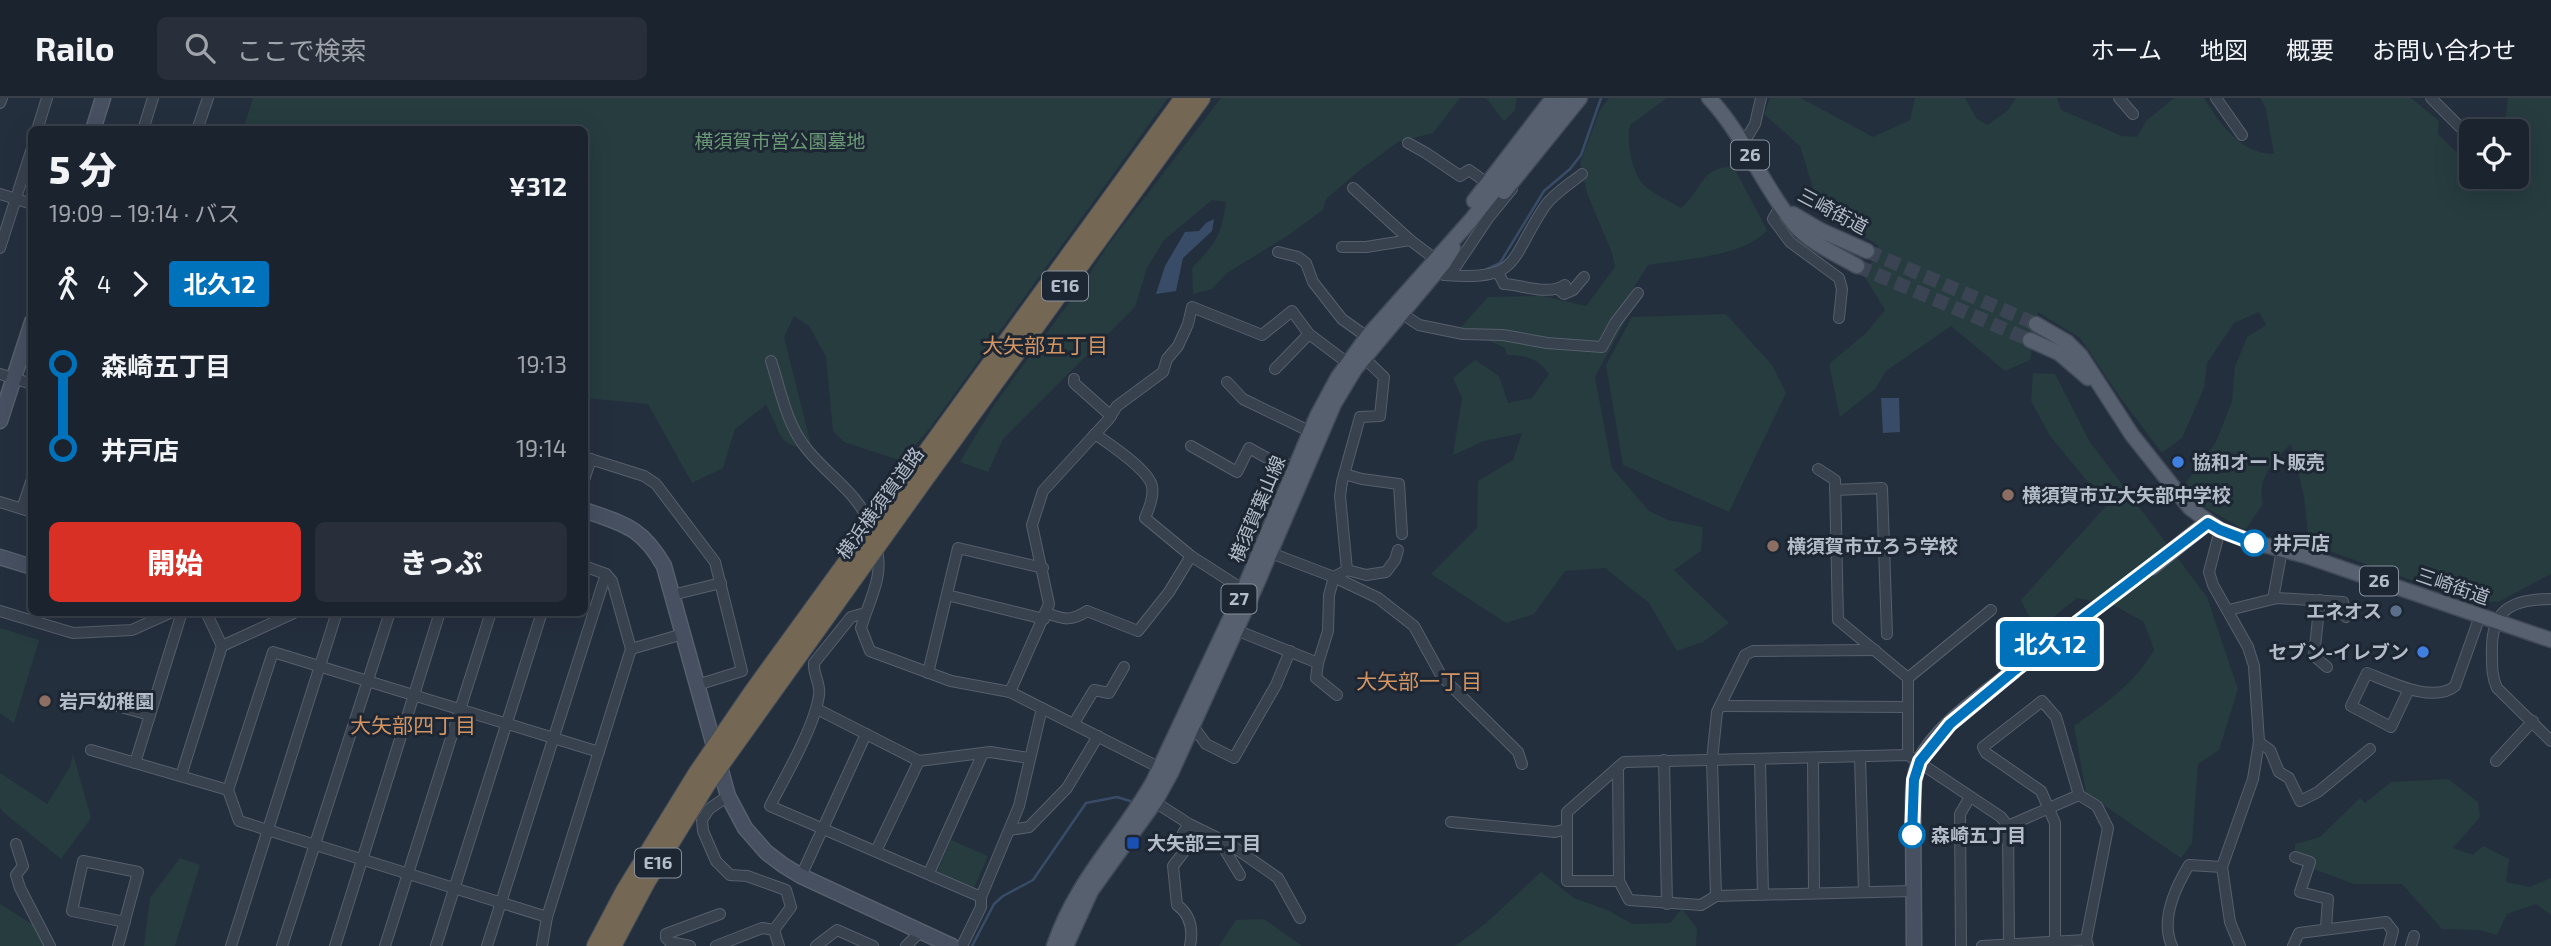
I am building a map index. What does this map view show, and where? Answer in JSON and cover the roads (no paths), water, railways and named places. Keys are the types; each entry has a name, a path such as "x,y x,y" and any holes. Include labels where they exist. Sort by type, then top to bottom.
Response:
{"highway":[{"name":"横浜横須賀道路","path":"596,946 667,821 702,778 922,470 1196,100"},
{"name":"横浜横須賀道路","path":"612,946 702,778"},
{"path":"589,946 632,866 667,821"}],"main road":[{"path":"1440,268 1488,183 1553,98"},
{"name":"横須賀葉山線","path":"1371,340 1401,313 1440,268 1471,220 1567,98"},
{"path":"1440,268 1517,178 1580,98"},
{"name":"三崎街道","path":"1713,101 1795,226 1817,244 1857,266"},
{"name":"三崎街道","path":"1781,205 1800,219 1867,251"},
{"name":"横須賀葉山線","path":"1066,946 1091,891 1155,802 1166,771 1248,593 1315,434 1371,340 1440,268"},
{"name":"三崎街道","path":"2036,324 2063,348"},
{"name":"三崎街道","path":"2030,340 2063,348 2081,356 2133,435 2190,508 2214,526 2551,640"},
{"name":"横須賀葉山線","path":"1054,946 1063,919 1077,893 1166,771 1193,726 1236,630 1248,593 1271,553 1300,469"}],"street":[{"path":"0,103 2,98"},
{"path":"38,126 47,98"},
{"path":"94,126 103,98"},
{"path":"144,126 153,98"},
{"path":"198,126 208,98"},
{"path":"1440,268 1489,217 1589,98"},
{"path":"1743,144 1755,124 1761,98"},
{"path":"2119,98 2133,114"},
{"path":"2216,98 2242,135"},
{"path":"2431,98 2459,126"},
{"path":"1408,143 1460,176 1469,170 1488,183"},
{"path":"0,248 28,160"},
{"path":"1353,188 1440,268 1485,276 1506,269 1546,204 1582,174"},
{"path":"0,194 28,203"},
{"path":"1781,205 1773,219 1790,242 1839,278 1842,289 1839,318"},
{"path":"1342,247 1366,247 1409,240"},
{"path":"1278,252 1298,257 1306,263 1313,282 1342,319 1371,340"},
{"path":"1498,272 1504,284 1546,290 1562,287 1564,293 1569,293 1584,276"},
{"path":"1401,313 1419,325 1463,334 1503,335 1547,344 1602,347 1615,323 1638,293"},
{"path":"1010,692 1046,616 1049,604 1032,524 1043,491 1117,406 1163,372 1167,359 1178,346 1188,324 1192,307 1262,335 1292,311 1309,334 1384,377 1380,416 1360,417 1344,474 1340,496 1347,570"},
{"path":"0,421 7,376 28,331"},
{"path":"1275,369 1309,334"},
{"path":"771,361 801,442 817,462 851,492 866,513 880,559 879,575 861,628 870,651 951,681 1010,692 1166,771"},
{"path":"7,376 28,383"},
{"path":"1074,379 1074,383 1111,416"},
{"path":"1227,382 1243,400 1315,434"},
{"path":"1095,434 1141,469 1150,480 1152,498 1145,518 1191,556 1248,593"},
{"path":"1191,446 1237,472 1249,448 1267,458 1300,469"},
{"path":"588,458 644,476 656,484 715,562 742,671 697,685"},
{"path":"1818,469 1835,480 1838,620 1908,678 1908,707 1914,758 1914,946"},
{"path":"1344,474 1399,484 1402,534"},
{"path":"1835,489 1882,488 1887,634"},
{"path":"0,502 27,510"},
{"path":"588,511 628,525 642,535 664,566 728,796 745,828 766,852 801,876 952,946"},
{"path":"2152,567 2214,526"},
{"path":"2214,526 2209,572 2213,585 2248,647 2254,666 2259,742 2253,779 2222,867 2230,922 2240,946"},
{"path":"928,673 958,548 1043,568"},
{"path":"1337,695 1316,678 1328,631 1329,595 1334,577 1347,570 1366,575 1386,572 1395,560 1398,550"},
{"path":"2273,599 2282,550"},
{"path":"1271,553 1334,577 1378,598 1414,626 1442,677 1518,752 1522,764"},
{"path":"947,595 1062,620 1076,618 1087,611 1138,631 1169,592 1191,556"},
{"path":"0,557 28,566"},
{"path":"542,946 547,918 631,649 612,580 606,574 588,567"},
{"path":"487,946 606,574"},
{"path":"672,595 721,583"},
{"path":"2229,610 2273,599 2320,600 2343,602 2346,617"},
{"path":"2551,599 2528,599 2510,607 2495,621 2491,642 2492,677 2497,688 2551,741"},
{"path":"2320,600 2314,656 2327,667"},
{"path":"1908,678 1991,610"},
{"path":"0,611 28,615"},
{"path":"865,613 851,617 814,663 813,672 820,690 817,709 770,806 981,897"},
{"path":"38,617 73,634 132,630 163,616"},
{"path":"135,763 181,616"},
{"path":"181,776 222,646 208,616"},
{"path":"222,646 287,616"},
{"path":"231,946 336,616"},
{"path":"282,946 389,616"},
{"path":"335,946 439,616"},
{"path":"385,946 490,616"},
{"path":"436,946 541,616"},
{"path":"2409,689 2391,727 2351,706 2367,673 2409,689 2439,694 2448,692 2455,686 2480,616"},
{"path":"1236,630 1318,663"},
{"path":"631,649 683,634"},
{"path":"1716,896 1712,760 1717,712 1745,654 1753,651 1875,650"},
{"path":"1193,726 1206,744 1234,758 1276,685 1290,651"},
{"path":"547,918 239,821 229,790 273,652 598,752"},
{"path":"1074,723 1094,690 1109,693 1124,667"},
{"path":"1914,758 2015,670"},
{"path":"1982,946 2087,943 2108,828 2097,806 2079,795 2056,717 2042,701 1983,747 1986,753 2041,791 2049,807 2055,824 2055,943"},
{"path":"103,702 150,715"},
{"path":"1720,706 1908,707"},
{"path":"962,946 981,907 981,897 1020,806 1042,708"},
{"path":"817,709 919,761 990,752 1029,758"},
{"path":"2496,761 2533,721"},
{"path":"801,876 866,734"},
{"path":"1010,830 1029,827 1067,788 1098,736"},
{"path":"2259,742 2270,750 2279,772 2289,778 2300,801 2318,792 2370,750"},
{"path":"91,750 229,790"},
{"path":"929,873 984,754"},
{"path":"1860,757 1864,892"},
{"path":"1813,758 1814,892"},
{"path":"1619,881 1567,881 1567,812 1625,762 1914,758 2001,817 2008,826 2009,945"},
{"path":"1664,760 1667,904"},
{"path":"1760,760 1763,894"},
{"path":"876,851 919,761"},
{"path":"1618,767 1619,881 1629,900 1701,905 1716,896 1912,891"},
{"path":"2008,826 2079,795"},
{"path":"728,796 709,809 702,820 703,831 716,862 730,875 747,876 786,890 791,907 774,930"},
{"path":"1961,946 1960,814 1969,797"},
{"path":"1155,802 1189,824 1228,843 1278,878 1300,918"},
{"path":"1451,822 1555,832 1567,829"},
{"path":"1189,824 1182,833 1183,853 1173,866 1177,905 1182,908 1193,930 1190,946"},
{"path":"1228,843 1225,850 1240,876"},
{"path":"16,844 23,866 16,874 20,888 50,946"},
{"path":"2295,857 2310,862 2300,892 2328,899 2326,928"},
{"path":"118,946 125,922 138,872 83,861 72,912 125,922"},
{"path":"2172,946 2168,937 2168,914 2181,878 2189,865 2222,867"},
{"path":"690,946 670,942 666,933 720,914"},
{"path":"2293,946 2299,933 2386,922 2393,931 2389,946"},
{"path":"716,946 762,928 774,930"},
{"path":"774,930 779,946"},
{"path":"817,946 837,930 873,946"},
{"path":"906,946 920,932"}],"water":[{"path":"1214,219 1212,231 1183,258 1176,291 1156,294 1165,266 1185,232 1199,231"},
{"path":"1881,398 1899,398 1900,432 1883,433"}],"waterway":[{"path":"1485,270 1500,263 1544,191 1570,169 1581,155 1601,98"},
{"path":"972,946 994,904 1033,880 1086,803 1117,797 1130,801"}],"tunnel":[{"path":"1867,251 2036,324"},
{"path":"1857,266 2030,340"},
{"path":"2015,670 2152,567"}],"place":[{"name":"協和オート販売","path":"2178,462"},
{"name":"横須賀市立大矢部中学校","path":"2008,495"},
{"name":"井戸店","path":"2254,543"},
{"name":"横須賀市立ろう学校","path":"1773,546"},
{"name":"エネオス","path":"2396,611"},
{"name":"セブン-イレブン","path":"2423,652"},
{"name":"岩戸幼稚園","path":"45,701"},
{"name":"森崎五丁目","path":"1912,835"},
{"name":"大矢部三丁目","path":"1133,843"}],"district":[{"name":"大矢部五丁目","path":"1045,346"},
{"name":"大矢部一丁目","path":"1419,682"},
{"name":"大矢部四丁目","path":"413,726"}],"park label":[{"name":"横須賀市営公園墓地","path":"780,141"}]}
